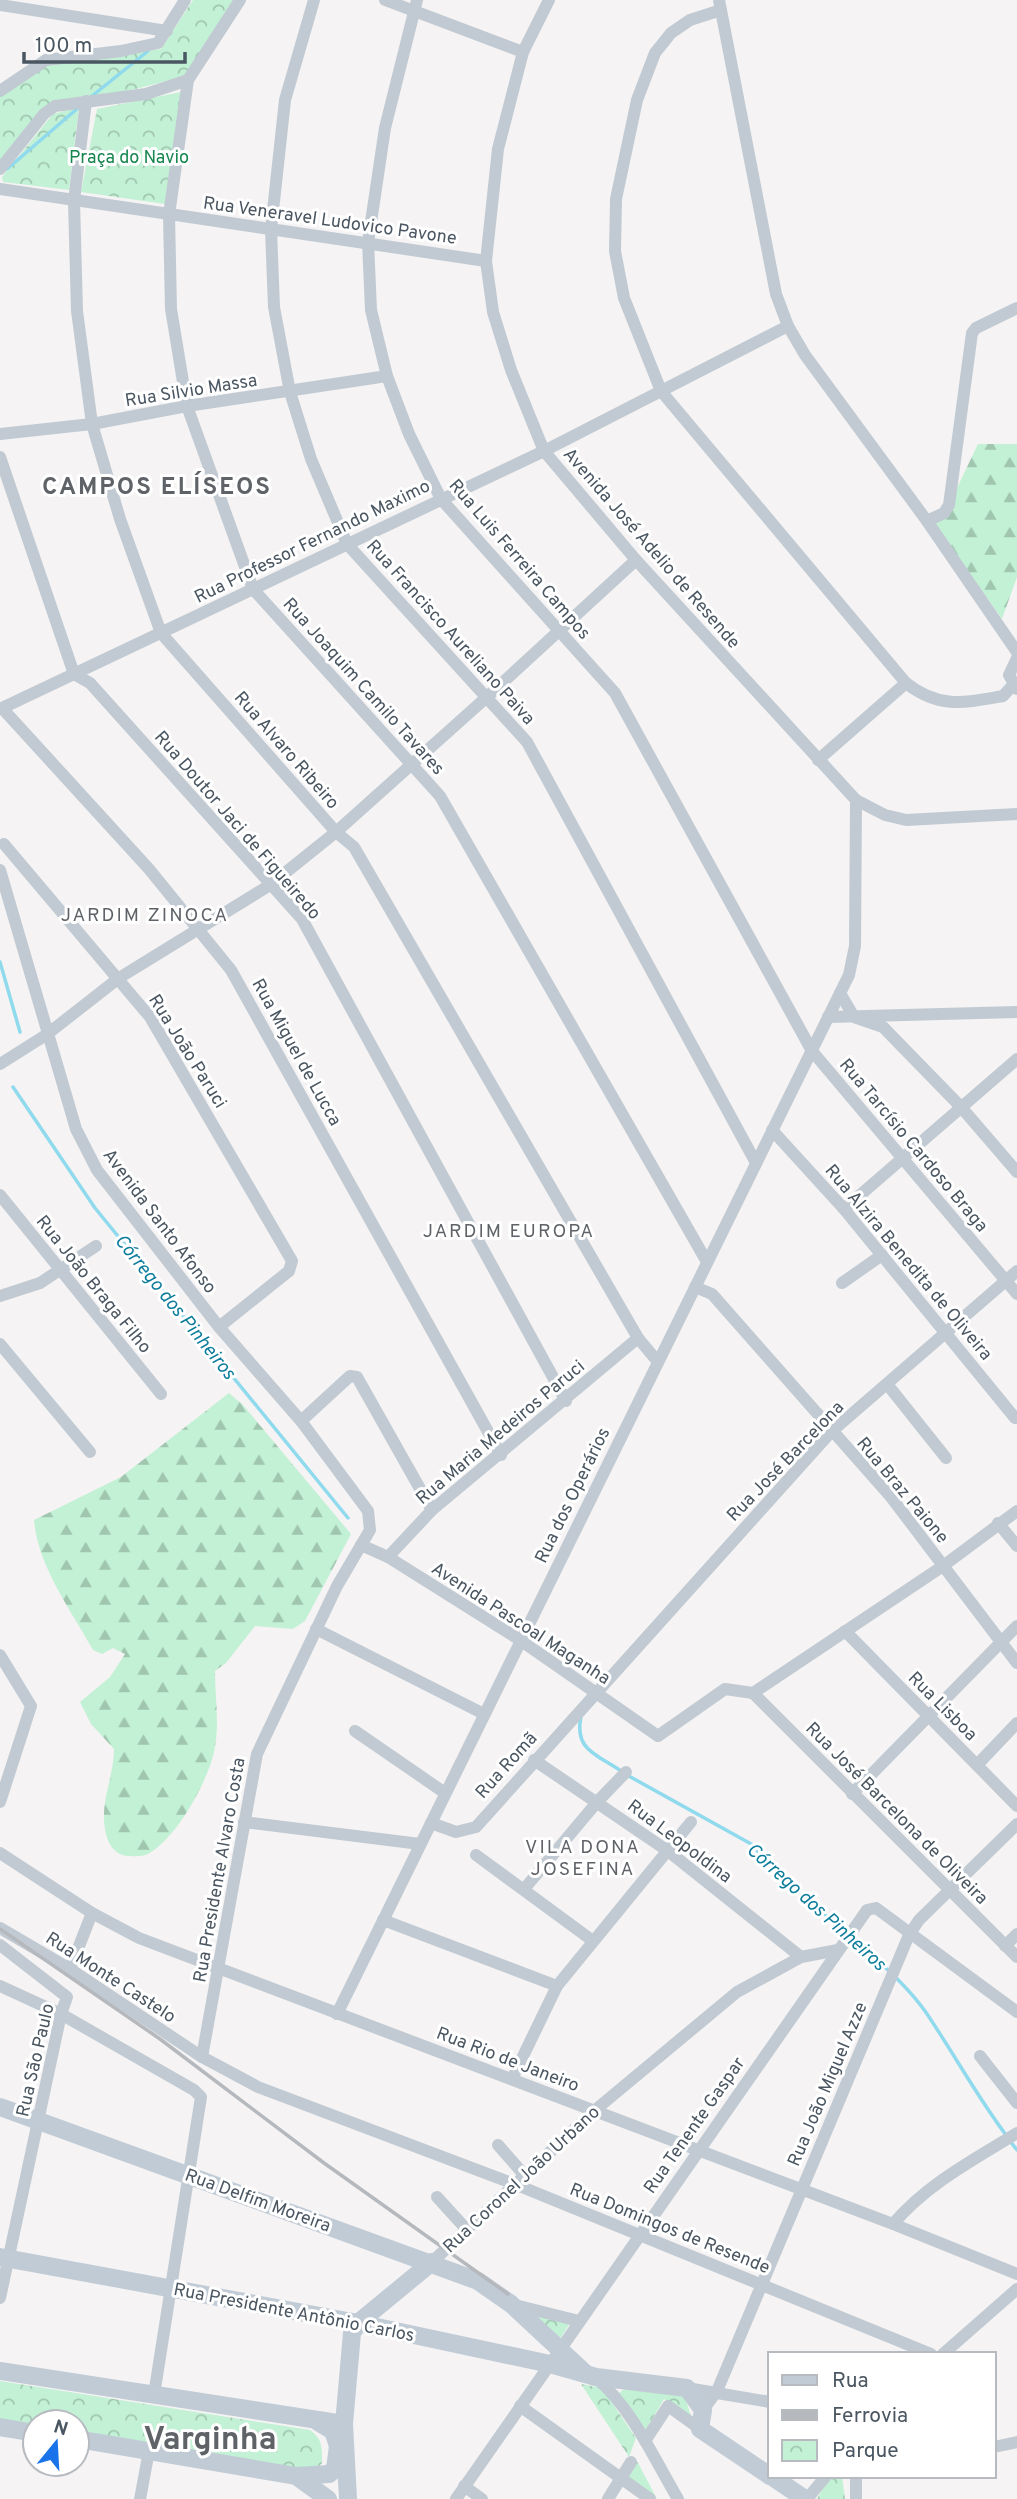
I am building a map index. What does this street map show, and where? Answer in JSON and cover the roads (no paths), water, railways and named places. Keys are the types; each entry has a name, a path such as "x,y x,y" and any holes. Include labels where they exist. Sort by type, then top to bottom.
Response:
{"main road":[{"name":"Rua Delfim Moreira","path":"0,2107 432,2262 478,2281 511,2304 555,2356"},
{"name":"Rua Presidente Antônio Carlos","path":"5,2258 555,2356 591,2376 687,2388"},
{"name":"Rua Coronel João Urbano","path":"358,2323 432,2262"},
{"path":"348,2499 344,2424 352,2333 358,2323"},
{"path":"0,2371 344,2424"},
{"path":"687,2388 703,2410 700,2429 768,2474"},
{"path":"91,2441 296,2476 329,2474 337,2464 338,2446 333,2431 311,2420"},
{"path":"0,2427 21,2431"},
{"path":"296,2476 328,2499"},
{"path":"774,2478 806,2499"}],"street":[{"path":"0,91 46,60 121,51 158,43 185,0"},
{"path":"0,169 44,114 55,106 146,94 188,80 240,0"},
{"name":"Rua Francisco Aureliano Paiva","path":"314,0 285,100 271,229 274,307 290,392 311,459 347,544 527,741 756,1164"},
{"path":"385,0 415,5 523,52"},
{"name":"Avenida José Adelio de Resende","path":"549,0 523,52 498,149 486,261 493,312 511,370 544,451 636,560 856,800 885,815 906,820 1017,814"},
{"path":"0,5 167,31"},
{"name":"Rua Luis Ferreira Campos","path":"415,5 385,128 368,242 371,310 387,376 409,434 441,499 615,693 811,1051"},
{"path":"1017,652 927,521 804,355 788,326 776,294 720,5 671,33 655,52 627,135 616,198 615,251 624,298 660,391 906,683 922,695 946,703 1003,696 1015,687 1009,669 1017,658"},
{"name":"Rua Joaquim Camilo Tavares","path":"188,80 169,215 171,309 187,406 253,589 440,796 707,1262"},
{"name":"Rua Alvaro Ribeiro","path":"86,101 74,201 77,311 92,424 120,519 161,633 335,832 354,847 638,1338 657,1362"},
{"name":"Rua Veneravel Ludovico Pavone","path":"0,189 486,261"},
{"path":"927,521 944,513 949,505 972,333 976,327 1017,308"},
{"name":"Rua Professor Fernando Maximo","path":"1,709 544,451 788,326"},
{"name":"Rua Silvio Massa","path":"0,434 92,424 187,406 387,376"},
{"path":"0,457 74,674"},
{"path":"0,1064 46,1035 120,978 270,885 335,832 560,632 636,560"},
{"name":"Rua Doutor Jaci de Figueiredo","path":"74,674 90,683 302,919 566,1401"},
{"path":"818,760 906,683"},
{"name":"Rua Miguel de Lucca","path":"1,709 199,927 232,970 502,1455"},
{"name":"Rua dos Operários","path":"337,2014 849,975 855,946 856,800"},
{"name":"Rua João Paruci","path":"1,846 120,978 150,1017 292,1261 289,1270 219,1327"},
{"name":"Avenida Santo Afonso","path":"0,870 46,1035 76,1129 97,1170 219,1327 301,1422 368,1511 370,1530 361,1545"},
{"path":"840,993 854,1017 883,1027 961,1107 1017,1172"},
{"path":"828,1017 1017,1012"},
{"name":"Rua Tarcísio Cardoso Braga","path":"811,1051 1017,1294"},
{"path":"844,1209 1017,1059"},
{"name":"Rua Alzira Benedita de Oliveira","path":"772,1130 844,1209 1016,1418"},
{"name":"Rua João Braga Filho","path":"0,1195 161,1394"},
{"path":"0,1296 40,1283 96,1246"},
{"path":"842,1283 882,1255"},
{"name":"Rua José Barcelona","path":"596,1693 831,1432 1017,1271"},
{"name":"Rua Braz Paione","path":"695,1287 712,1294 891,1497 1017,1663"},
{"name":"Rua Maria Medeiros Paruci","path":"388,1558 432,1510 502,1455 638,1338"},
{"path":"0,1344 90,1452"},
{"path":"301,1422 350,1376 358,1377 432,1510"},
{"path":"887,1384 946,1458"},
{"path":"753,1693 943,1566 1017,1511"},
{"path":"998,1523 1017,1546"},
{"name":"Avenida Pascoal Maganha","path":"361,1545 388,1558 520,1640 657,1736 725,1689 753,1693"},
{"name":"Rua Presidente Alvaro Costa","path":"201,2057 257,1754 316,1629 361,1545"},
{"path":"852,1794 1017,1626"},
{"path":"316,1629 484,1714"},
{"name":"Rua Lisboa","path":"845,1631 1017,1806"},
{"path":"0,1655 31,1706 0,1802"},
{"name":"Rua Romã","path":"431,1823 456,1832 476,1827 596,1693"},
{"name":"Rua José Barcelona de Oliveira","path":"753,1693 1017,1957"},
{"path":"977,1765 1017,1723"},
{"path":"355,1731 445,1793"},
{"name":"Rua Leopoldina","path":"534,1760 668,1851 801,1957"},
{"path":"525,1888 597,1801 626,1772"},
{"path":"244,1822 420,1844"},
{"path":"512,2078 557,1986 691,1822"},
{"name":"Rua João Miguel Azze","path":"703,2410 717,2390 909,1935 919,1920 1017,1824"},
{"name":"Rua Rio de Janeiro","path":"0,1853 92,1913 139,1938 512,2078 1017,2274"},
{"path":"476,1855 525,1888 593,1941"},
{"name":"Rua Tenente Gaspar","path":"456,2499 867,1910 876,1908 909,1935"},
{"path":"70,1969 92,1913"},
{"path":"383,1920 557,1986"},
{"name":"Rua Monte Castelo","path":"0,1928 70,1969 201,2057"},
{"path":"1005,1946 1017,1934"},
{"path":"909,1935 1015,2005"},
{"name":"Rua São Paulo","path":"0,1945 67,1994 5,2258 0,2298"},
{"name":"Rua Coronel João Urbano","path":"432,2262 594,2111 737,1992 801,1957 838,1950"},
{"path":"0,1986 61,2014 194,2090 201,2097 153,2395"},
{"path":"980,2056 1017,2103"},
{"name":"Rua Domingos de Resende","path":"201,2057 258,2087 521,2181 639,2235 926,2352"},
{"path":"893,2224 909,2205 951,2173 1017,2133"},
{"path":"498,2145 521,2181"},
{"path":"437,2197 467,2230"},
{"path":"945,2352 1017,2289"},
{"name":"Rua Delfim Moreira","path":"511,2304 579,2321"},
{"path":"591,2376 607,2387 645,2441 678,2499"},
{"path":"687,2388 717,2390 768,2402"},
{"path":"520,2406 650,2499"},
{"path":"645,2441 665,2407 670,2406 700,2429"},
{"path":"996,2447 1017,2442"},
{"path":"140,2499 149,2451"},
{"path":"608,2499 631,2462"},
{"path":"806,2499 824,2478"},
{"path":"856,2499 857,2478"},
{"path":"464,2486 482,2499"}],"waterway":[{"name":"Córrego dos Pinheiros","path":"92,96 148,51"},
{"name":"Córrego dos Pinheiros","path":"7,169 78,108"},
{"name":"Córrego dos Pinheiros","path":"0,962 20,1032"},
{"name":"Córrego dos Pinheiros","path":"13,1087 95,1208 348,1518"},
{"name":"Córrego dos Pinheiros","path":"581,1716 581,1737 584,1744 621,1771"},
{"name":"Córrego dos Pinheiros","path":"627,1775 753,1845 767,1864 846,1933"},
{"name":"Córrego dos Pinheiros","path":"852,1938 917,2001 1006,2135"},
{"name":"Córrego dos Pinheiros","path":"1010,2141 1017,2150"}],"railway":[{"path":"0,1929 160,2039 324,2163 508,2294"}],"district":[{"name":"CAMPOS ELÍSEOS","path":"157,486"},
{"name":"JARDIM ZINOCA","path":"145,914"},
{"name":"JARDIM EUROPA","path":"509,1230"},
{"name":"VILA DONA JOSEFINA","path":"583,1857"},
{"name":"Varginha","path":"210,2438"}],"park label":[{"name":"Praça do Navio","path":"129,157"}]}
